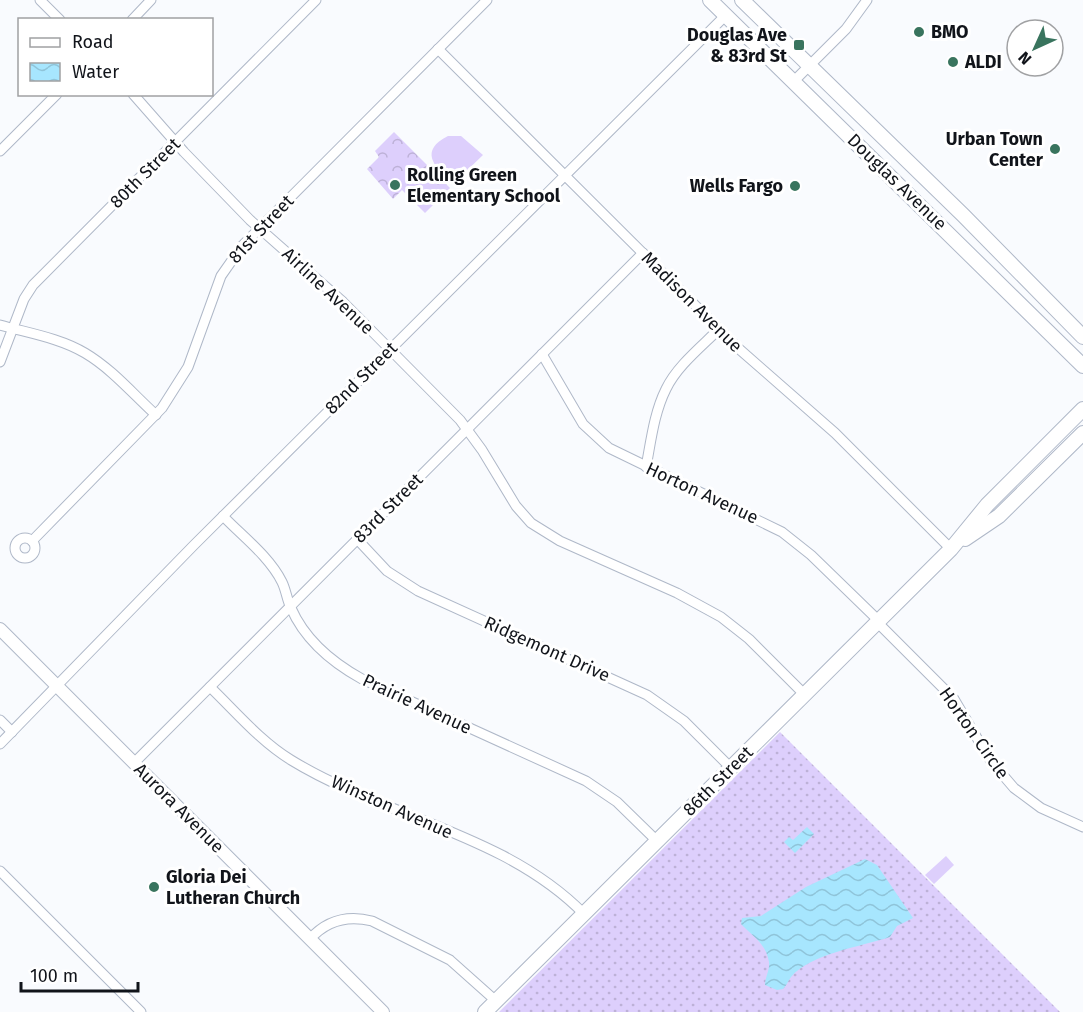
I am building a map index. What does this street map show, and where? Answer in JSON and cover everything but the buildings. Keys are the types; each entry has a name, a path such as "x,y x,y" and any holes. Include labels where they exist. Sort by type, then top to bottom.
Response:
{"main road":[{"name":"Douglas Avenue","path":"710,0 1083,366"},
{"name":"Douglas Avenue","path":"742,0 963,215 1083,337"},
{"path":"909,193 917,197 945,223 956,222 963,215"},
{"name":"86th Street","path":"484,1012 951,549 987,505 1083,409"},
{"name":"86th Street","path":"951,549 999,516 1083,433"}],"street":[{"path":"40,0 58,18"},
{"path":"134,18 151,0"},
{"name":"80th Street","path":"0,363 24,299 33,285 316,0"},
{"name":"81st Street","path":"32,541 156,415 180,383 221,276 242,246 487,0"},
{"path":"794,82 846,29 867,0"},
{"name":"82nd Street","path":"0,744 223,516 726,15"},
{"name":"Madison Avenue","path":"438,49 719,329 835,433 951,549"},
{"path":"0,152 55,96"},
{"name":"Airline Avenue","path":"135,96 176,143 259,228 316,277 468,429 516,506 531,523 549,536 677,593 721,616 749,639 804,694"},
{"name":"83rd Street","path":"134,763 643,253"},
{"path":"0,325 60,342 84,352 105,367 156,415"},
{"path":"646,467 657,411 666,390 686,362 719,329"},
{"name":"Horton Avenue","path":"542,354 591,433 609,448 782,531 811,555 878,621"},
{"name":"Prairie Avenue","path":"223,516 270,564 282,582 290,607 310,638 348,671 586,781 617,802 657,841"},
{"name":"Ridgemont Drive","path":"357,539 387,571 418,591 647,695 684,720 731,768"},
{"name":"Horton Circle","path":"878,621 954,699 990,760 1014,788 1041,808 1083,826"},
{"name":"Aurora Avenue","path":"0,629 383,1012"},
{"name":"Winston Avenue","path":"210,687 257,734 291,760 514,861 554,886 584,914"},
{"path":"0,720 12,732"},
{"path":"0,871 141,1012"},
{"path":"310,939 334,921 345,918 372,921 450,960 496,1001"}],"green space":[{"path":"394,132 450,188 425,213 402,190 393,199 367,169 379,157 375,151"},
{"path":"448,136 461,136 483,155 455,182 450,183 432,158 434,147"},
{"path":"780,732 1060,1012 499,1012"},
{"path":"946,856 954,865 934,884 925,875"}],"water":[{"path":"807,827 814,834 795,853 784,842 789,837 793,840"},
{"path":"865,859 877,865 913,918 897,926 890,937 811,962 791,977 783,989 777,990 765,985 769,965 767,955 758,940 741,924 742,918 761,916 806,887"}],"place":[{"name":"BMO","path":"919,32"},
{"name":"Douglas Ave & 83rd St","path":"799,45"},
{"name":"ALDI","path":"953,62"},
{"name":"Urban Town Center","path":"1055,149"},
{"name":"Rolling Green Elementary School","path":"395,185"},
{"name":"Wells Fargo","path":"795,186"},
{"name":"Gloria Dei Lutheran Church","path":"154,887"}]}
